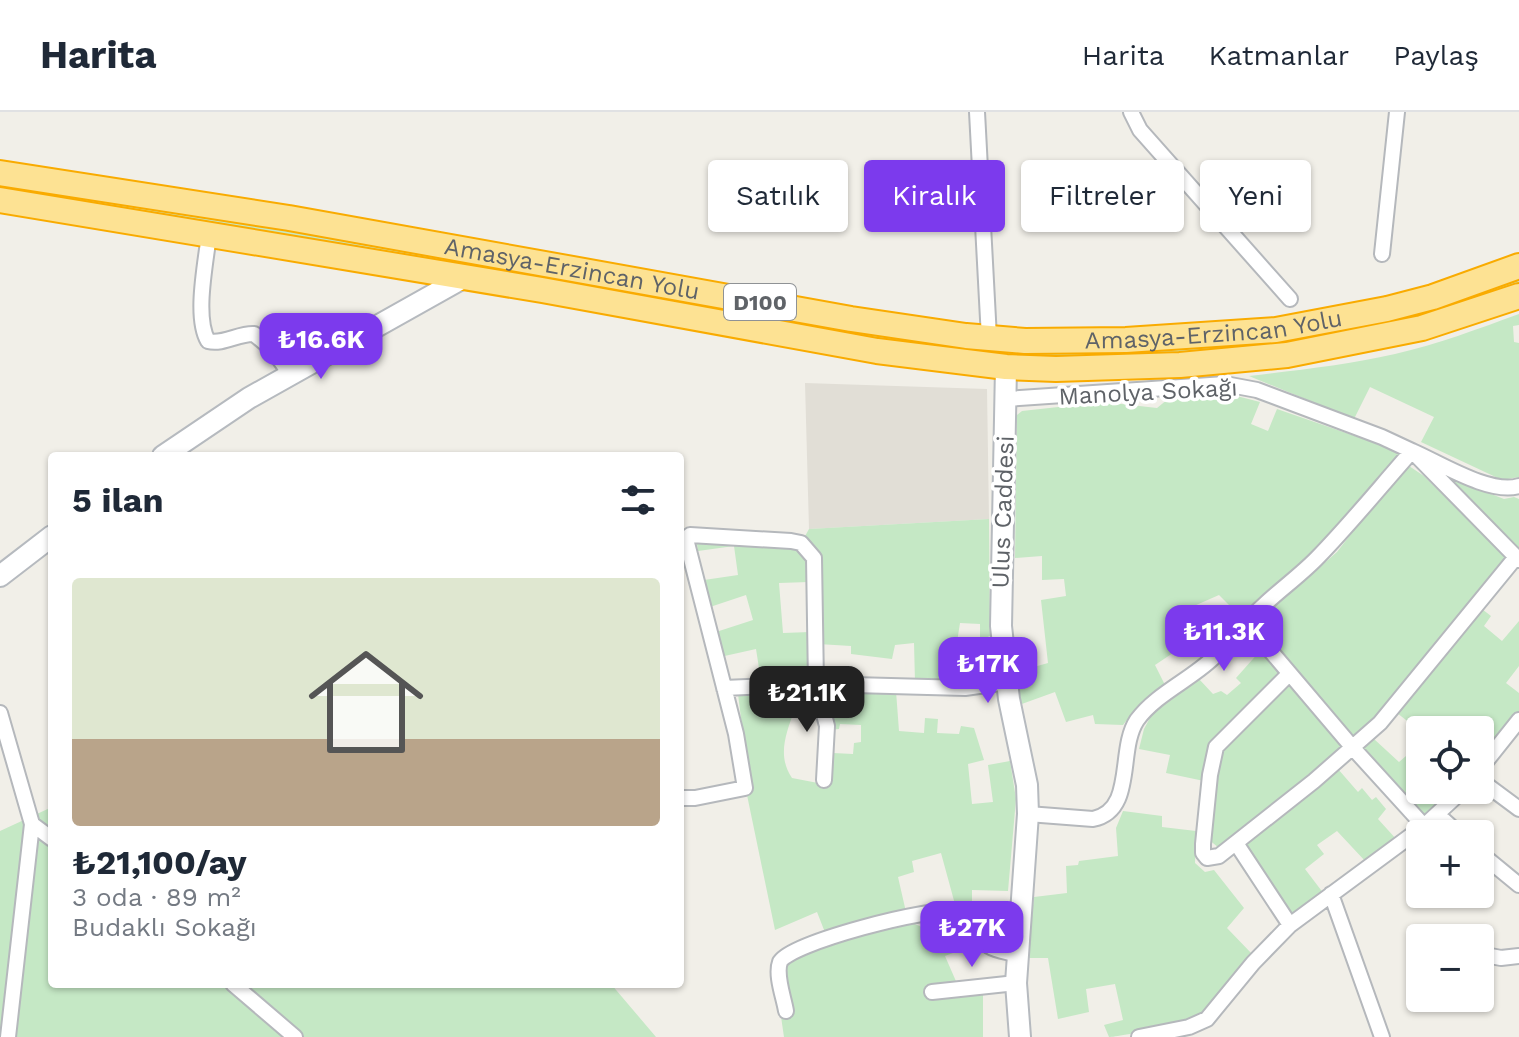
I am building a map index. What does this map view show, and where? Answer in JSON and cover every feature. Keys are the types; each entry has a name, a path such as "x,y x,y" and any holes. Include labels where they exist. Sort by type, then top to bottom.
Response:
{"highway":[{"name":"Amasya-Erzincan Yolu","path":"0,173 289,218 851,319 1041,342 1225,336 1276,330 1433,297 1519,266"},
{"name":"Amasya-Erzincan Yolu","path":"0,200 542,290 877,351 1006,367 1056,369 1180,365 1287,355 1422,328 1519,296"}],"street":[{"path":"1131,112 1140,130 1290,299"},
{"path":"1382,254 1397,112"},
{"path":"981,113 989,338"},
{"path":"209,234 202,300 205,336 215,343 244,333 254,334 272,349 290,374"},
{"path":"169,452 290,374 463,278"},
{"name":"Ulus Caddesi","path":"1006,367 1001,602 1007,682 1027,785 1028,814 1016,983 1020,1037"},
{"name":"Manolya Sokağı","path":"1006,399 1233,384 1257,390 1412,451 1518,559"},
{"path":"1028,814 1093,819 1109,813 1119,794 1129,742 1137,720 1156,701 1212,659 1246,622 1318,557 1412,451 1486,484 1516,490"},
{"path":"684,798 745,788 738,747 686,539 690,535 791,541 801,543 814,558 816,684 827,726 824,780"},
{"path":"0,576 48,539"},
{"path":"1289,674 1222,741 1213,757 1203,853 1207,858 1214,859 1236,843 1353,748 1399,702 1518,559"},
{"path":"1246,622 1419,820"},
{"path":"724,688 816,684 965,688 1007,682"},
{"path":"0,713 32,824 8,1037"},
{"path":"1494,751 1519,720"},
{"path":"1494,790 1519,809"},
{"path":"1432,820 1449,804"},
{"path":"1438,815 1444,820"},
{"path":"32,824 48,836"},
{"path":"1139,1037 1189,1027 1207,1019 1253,963 1290,925 1406,839"},
{"path":"1236,843 1290,925"},
{"path":"1494,864 1519,885"},
{"path":"1331,894 1382,1037"},
{"path":"786,1011 779,972 779,964 784,957 828,938 906,917 940,910 952,911 971,921 987,944 1018,955"},
{"path":"1494,956 1511,959 1519,956"},
{"path":"932,992 1016,983"},
{"path":"238,988 295,1037"}],"shaded area":[{"path":"805,383 987,389 989,519 809,529"}],"green space":[{"path":"0,182 431,256 1098,351 1519,276 1519,285 1440,312 1329,338 1188,355 1022,359 937,350 0,190"},
{"path":"1519,314 1519,325 1513,326 1514,342 1519,343 1519,477 1502,480 1421,442 1434,417 1370,387 1354,419 1249,376 1395,354"},
{"path":"1221,392 1260,402 1251,424 1268,431 1277,409 1404,453 1312,554 1241,617 1219,595 1194,606 1203,633 1155,665 1166,687 1134,711 1123,725 1095,724 1093,715 1066,722 1055,692 1019,705 1016,672 1048,663 1041,600 1066,596 1064,579 1042,580 1042,556 1015,558 1017,415 1022,411 1104,402 1157,408 1173,395"},
{"path":"1409,466 1424,476 1507,559 1382,714 1352,742 1259,627 1267,613 1337,552"},
{"path":"1445,476 1504,499 1519,499 1519,552"},
{"path":"989,519 990,636 980,640 980,624 960,623 957,642 944,644 942,683 915,682 914,643 895,645 892,659 851,654 851,646 818,644 804,538 809,529"},
{"path":"696,538 796,546 808,561 809,582 779,583 783,633 810,632 811,678 761,681 756,649 720,657 716,632 753,620 746,595 710,607 704,580 738,575 734,546 698,551"},
{"path":"1478,606 1491,616 1484,626 1502,641 1519,621 1519,666 1506,683 1519,693 1519,714 1494,745 1494,716 1406,716 1406,720 1397,713"},
{"path":"1260,651 1281,673 1219,738 1204,781 1166,773 1170,755 1139,749 1152,714 1199,679 1213,694 1221,691 1227,695 1241,683 1236,678"},
{"path":"1291,681 1344,746 1219,848 1208,839 1217,755"},
{"path":"810,689 814,709 794,711 786,737 785,761 792,778 818,783 831,780 833,753 853,754 854,743 861,742 861,725 840,724 839,729 830,730 830,717 851,714 846,689 896,691 899,731 924,733 925,718 938,719 937,733 959,734 961,726 974,728 984,760 968,764 972,804 993,802 988,765 1010,761 1016,799 1008,891 972,890 972,911 956,908 941,853 912,861 914,872 898,877 906,912 826,935 817,912 775,930 747,795 750,790 738,694"},
{"path":"1374,739 1399,762 1406,756 1406,799 1360,751"},
{"path":"1338,769 1358,792 1362,788 1372,800 1376,797 1386,809 1378,819 1397,840 1366,862 1337,831 1317,845 1324,854 1305,869 1324,894 1294,918 1243,844"},
{"path":"1411,804 1440,804 1424,818"},
{"path":"48,809 48,988 614,988 656,1037 0,1037 0,831"},
{"path":"1123,811 1162,816 1162,827 1196,831 1195,863 1205,872 1214,870 1244,908 1227,928 1253,955 1200,1018 1109,1037 1104,1025 1123,1020 1115,984 1086,989 1089,1012 1058,1019 1048,958 1027,958 1034,897 1067,893 1066,866 1078,865 1079,861 1118,856 1116,828"},
{"path":"952,916 960,918 979,943 945,956 962,995 983,992 983,1037 784,1037 774,969 812,950 907,921 922,927 926,943 956,937"}]}
